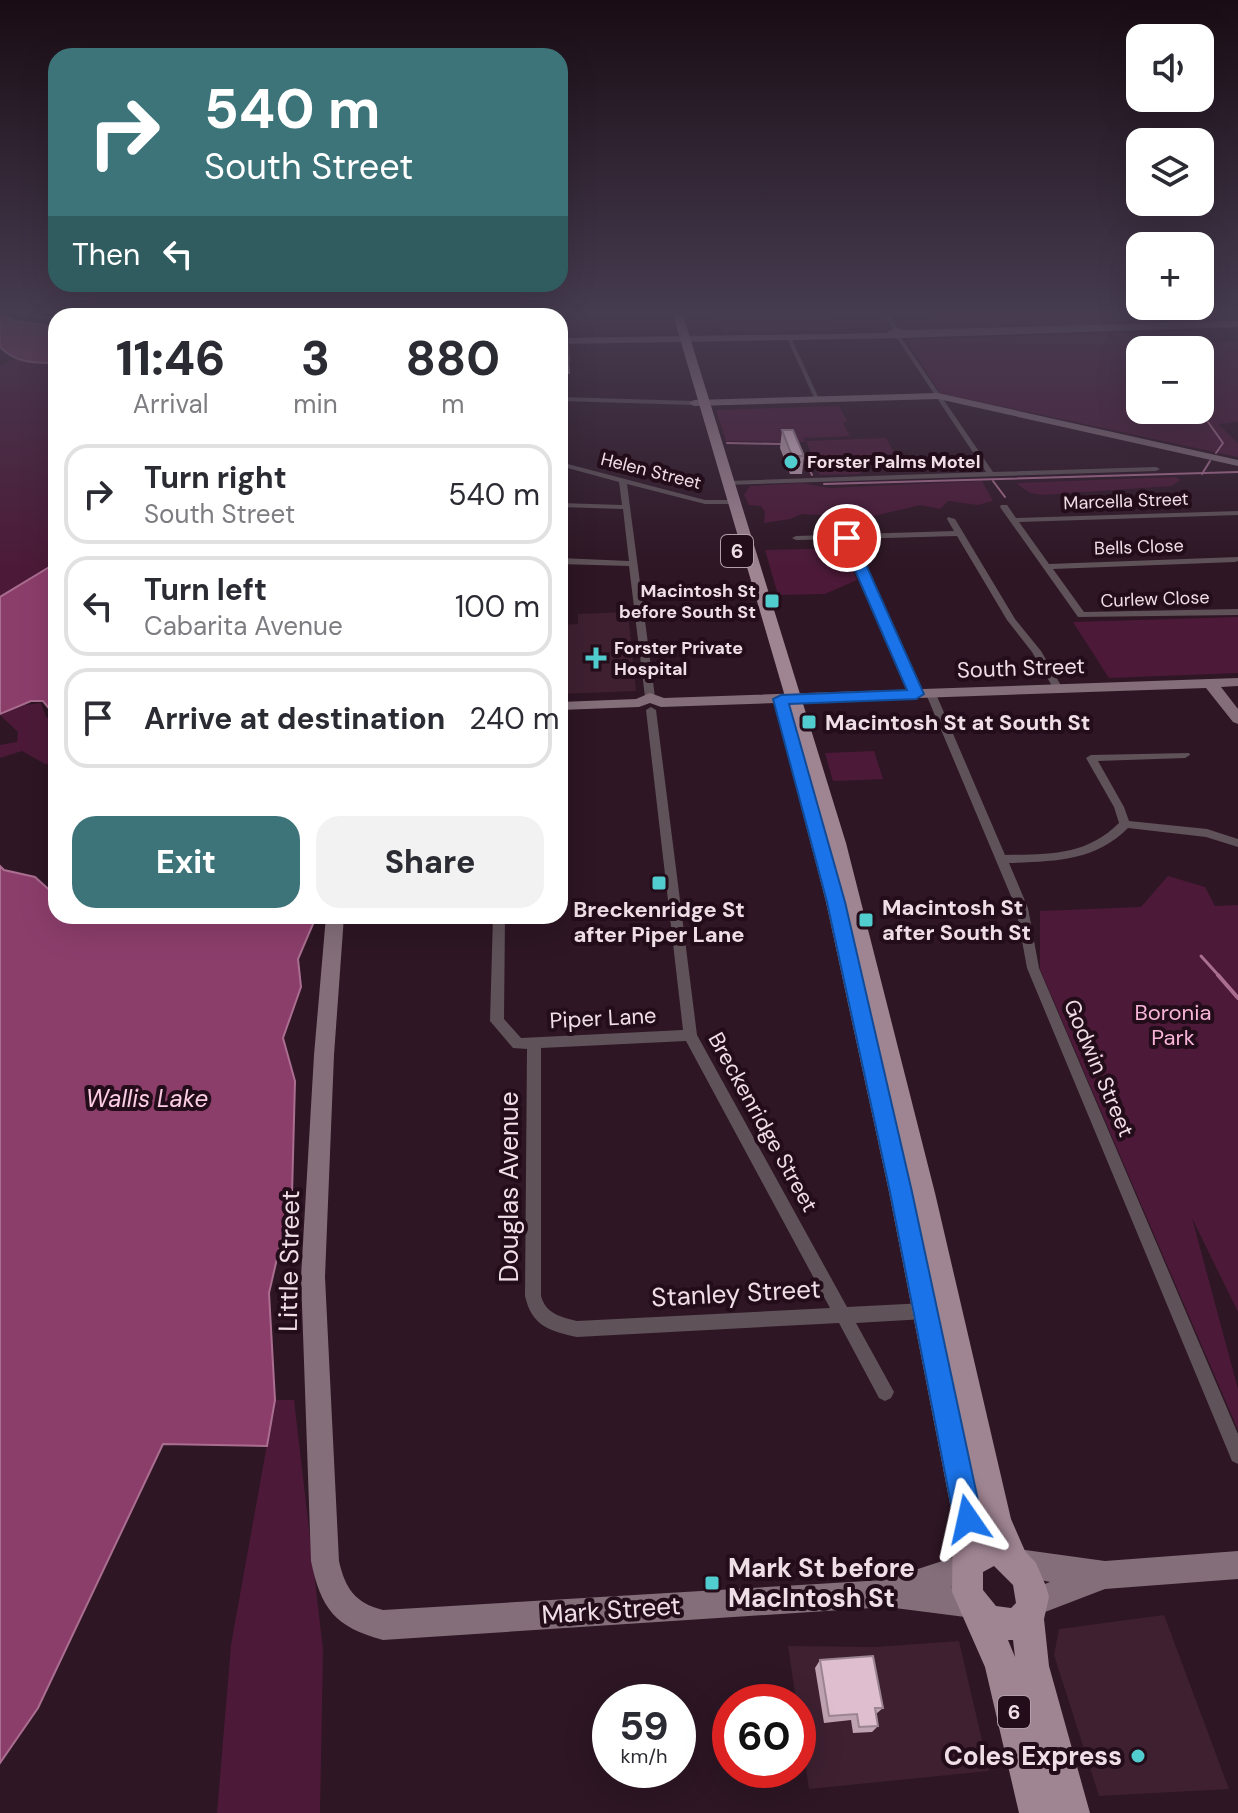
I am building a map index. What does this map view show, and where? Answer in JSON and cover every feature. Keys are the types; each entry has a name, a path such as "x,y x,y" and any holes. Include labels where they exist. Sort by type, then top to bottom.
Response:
{"main road":[{"name":"6","path":"698,400 787,699 837,843 922,1193 996,1520 1015,1560 1030,1582 1032,1666 1072,1813"},
{"name":"6","path":"699,404 728,483 728,502"},
{"name":"6","path":"787,699 836,902 968,1519 966,1585 1002,1667 1037,1813"},
{"path":"968,1564 975,1555 988,1550 1015,1560"},
{"path":"977,1609 1006,1625 1021,1620 1029,1609"}],"street":[{"path":"577,400 699,404 830,400"},
{"path":"940,400 990,473"},
{"path":"954,400 1238,463"},
{"name":"Helen Street","path":"568,466 705,502 728,502"},
{"path":"728,483 1156,469"},
{"name":"Breckenridge Street","path":"623,481 690,1035 885,1392"},
{"path":"568,505 626,507"},
{"path":"1004,507 1045,567"},
{"name":"Marcella Street","path":"1015,520 1238,513"},
{"path":"951,519 1011,620 1036,651 1058,689"},
{"path":"796,538 960,533"},
{"name":"Godwin Street","path":"847,538 924,694 1022,908 1033,968 1238,1455"},
{"name":"Bells Close","path":"1045,567 1235,559"},
{"path":"568,561 633,564"},
{"name":"Curlew Close","path":"1045,567 1076,611 1089,617 1238,612"},
{"name":"South Street","path":"568,706 1238,682"},
{"path":"1210,683 1238,719"},
{"path":"1125,824 1119,807 1091,758 1185,755"},
{"path":"1001,859 1071,855 1097,848 1115,836 1125,824"},
{"path":"1125,824 1207,833 1238,843"},
{"name":"Little Street","path":"334,924 324,1055 313,1277 325,1561 330,1585 341,1604"},
{"path":"499,924 497,1021 526,1044"},
{"name":"Piper Lane","path":"526,1044 690,1035"},
{"name":"Douglas Avenue","path":"526,1044 533,1296 538,1312 551,1323"},
{"name":"Stanley Street","path":"551,1323 577,1329 925,1311"},
{"path":"1015,1560 1105,1575 1238,1565"},
{"name":"Mark Street","path":"886,1593 968,1564"},
{"path":"1029,1609 1105,1575"},
{"name":"Mark Street","path":"341,1604 358,1620 383,1625 886,1593 977,1609"}],"shaded area":[{"name":"Forster Private Hospital","path":"628,612 636,691 568,694 568,625 578,624 578,614"},
{"path":"1164,1615 1229,1789 1099,1796 1054,1655 1059,1629"},
{"path":"959,1641 989,1771 809,1789 816,1788 816,1684 794,1684 788,1646 875,1647"}],"green space":[{"path":"0,400 48,400 48,568 0,597"},
{"path":"971,400 1126,400 1126,424 1214,424 1214,400 1238,400 1238,422 1218,424 1238,443 1238,457"},
{"path":"839,406 850,436 804,438 805,442 726,441 716,410"},
{"path":"886,438 895,454 853,457 861,474 820,475 806,441"},
{"path":"1175,477 1181,480 1171,486 1043,495 1030,493 1016,483"},
{"path":"982,481 993,501 978,505 948,501 940,509 920,505 874,516 856,512 835,516 802,514 764,523 765,512 761,506 749,505 744,495 750,486 802,483 829,488"},
{"path":"844,548 857,580 825,594 778,595 765,550"},
{"path":"1238,617 1238,673 1109,678 1073,622"},
{"path":"41,703 48,718 48,764 22,751 0,758 0,745 17,742 18,732 0,715 24,705"},
{"path":"874,751 883,779 833,781 825,753"},
{"name":"Boronia Park","path":"1168,876 1205,887 1215,906 1238,905 1238,1312 1192,1218 1238,1389 1238,1430 1040,969 1040,911 1141,907"},
{"path":"275,1400 294,1400 323,1650 320,1813 217,1813 231,1645"}],"water":[{"path":"48,568 48,707 43,701 31,701 0,714 0,597"},
{"name":"Wallis Lake","path":"0,866 4,870 35,877 48,889 48,924 313,924 298,959 301,987 283,1038 295,1081 292,1194 269,1293 275,1400 267,1446 163,1444 38,1708 0,1763"}],"building":[{"path":"782,430 793,430 804,456 792,456"},
{"path":"873,1656 883,1708 875,1708 878,1726 859,1727 857,1714 829,1716 820,1660"}],"waterway":[{"path":"1209,424 1223,443 1216,453"},
{"path":"727,443 783,444"},
{"path":"802,453 812,475"},
{"path":"1203,473 1210,461"},
{"path":"1203,473 1238,472"},
{"path":"824,484 1203,473"},
{"path":"993,481 1005,497"},
{"path":"1201,956 1220,977"},
{"path":"1218,975 1238,998"}],"place":[{"name":"Forster Palms Motel","path":"791,462"},
{"name":"Macintosh St before South St","path":"772,601"},
{"name":"Forster Private Hospital","path":"596,658"},
{"name":"Macintosh St at South St","path":"809,722"},
{"name":"Breckenridge St after Piper Lane","path":"659,883"},
{"name":"Macintosh St after South St","path":"866,920"},
{"name":"Mark St before MacIntosh St","path":"712,1583"},
{"name":"Coles Express","path":"1138,1756"}],"route":[{"path":"847,538 916,694 781,699 836,902 901,1192 968,1519"}]}
